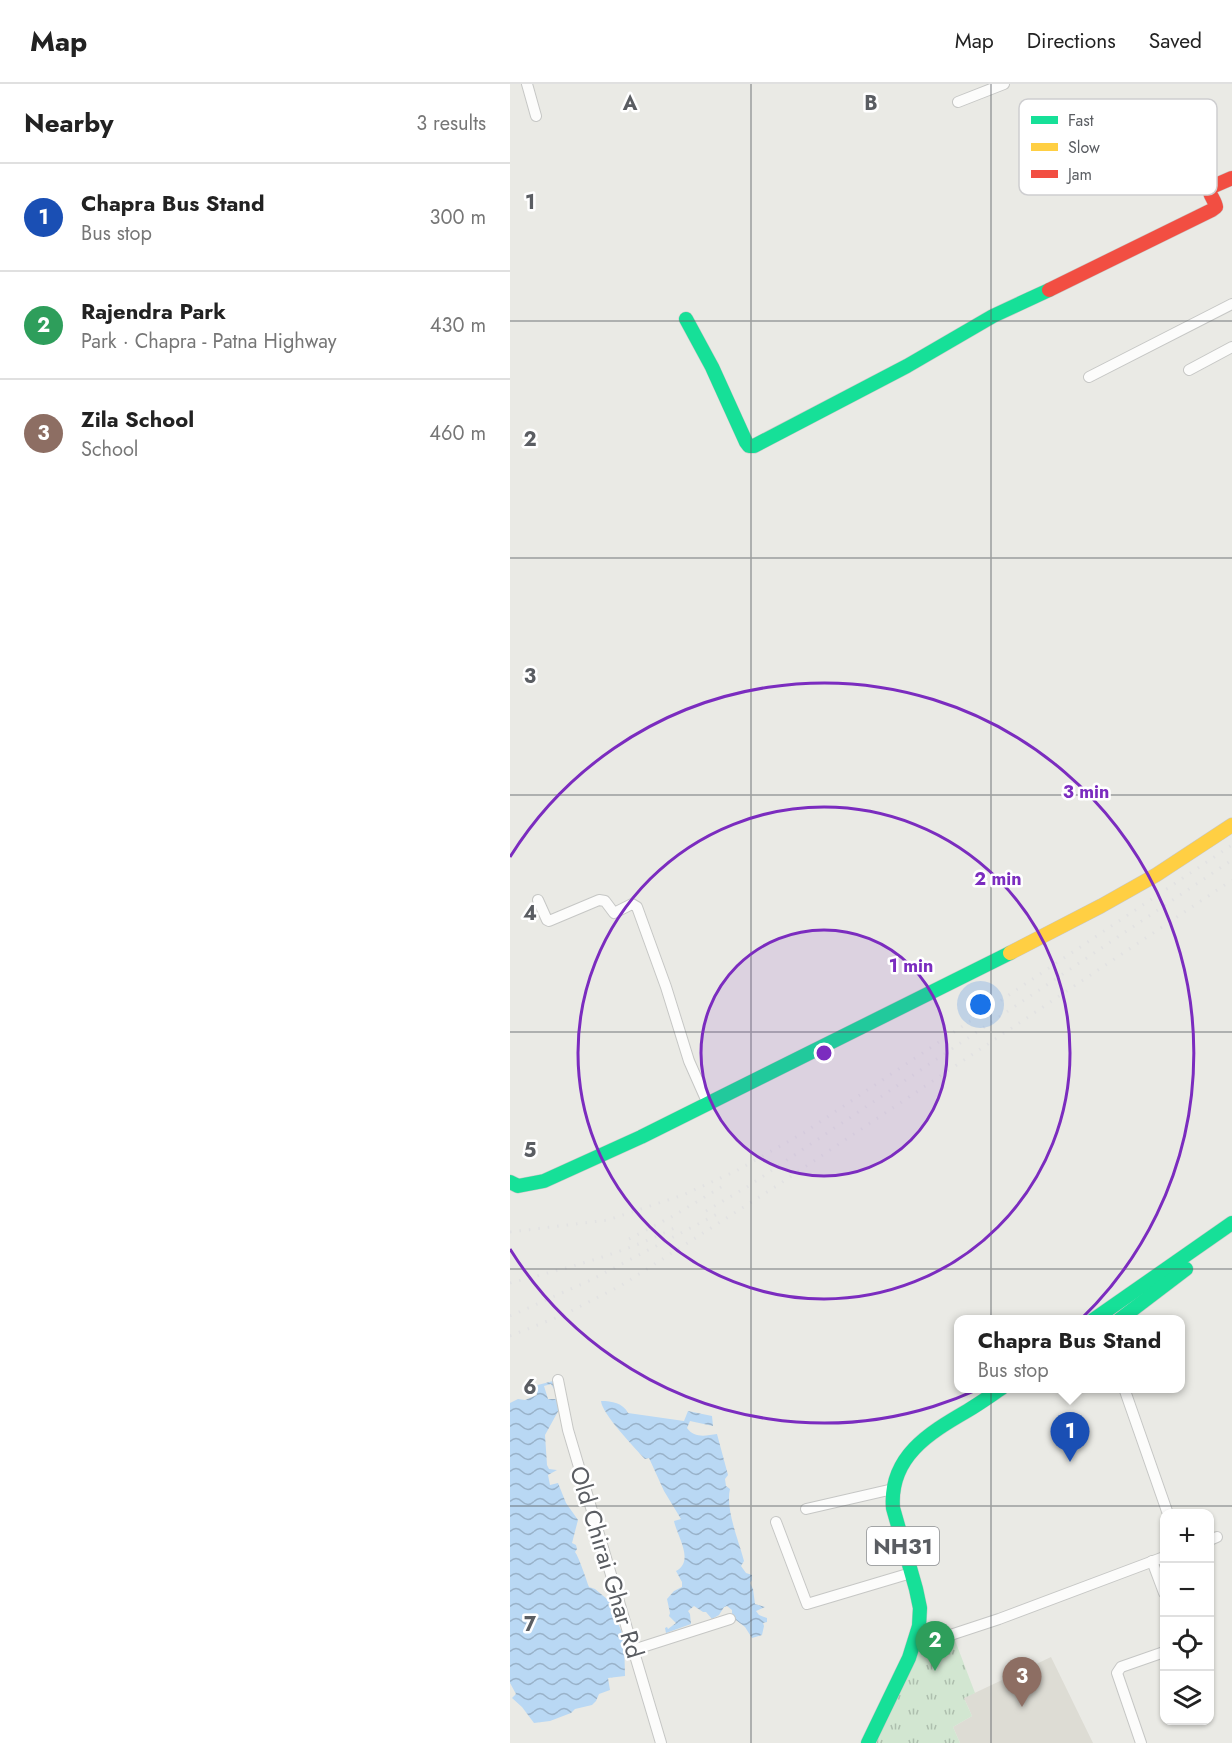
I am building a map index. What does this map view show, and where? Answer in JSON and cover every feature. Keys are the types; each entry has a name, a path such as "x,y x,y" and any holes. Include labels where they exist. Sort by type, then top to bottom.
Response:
{"main road":[{"path":"1217,185 1232,178"},
{"path":"686,319 712,367 746,442 749,446 754,446 907,366 993,316 1212,210 1216,205 1210,195"},
{"path":"510,1182 518,1186 544,1181 708,1104 1101,906 1156,875 1232,825"},
{"path":"1100,1315 1232,1223"},
{"path":"1125,1315 1183,1270 1232,1236"},
{"name":"NH31","path":"868,1743 914,1647 921,1614 897,1526 893,1489 905,1458 915,1446 936,1429 995,1393"}],"street":[{"path":"527,84 536,116"},
{"path":"958,102 1004,84"},
{"path":"1089,377 1232,304"},
{"path":"1189,370 1232,347"},
{"path":"538,900 549,921 599,900 604,901 614,913 632,904 637,907 666,987 689,1061 708,1104"},
{"name":"Old Chirai Ghar Rd","path":"558,1380 568,1430 661,1743"},
{"path":"1125,1393 1166,1509"},
{"path":"806,1509 893,1489"},
{"path":"776,1522 807,1604 911,1573"},
{"path":"914,1647 999,1619 1160,1558"},
{"path":"1152,1561 1160,1582"},
{"path":"633,1650 730,1620"},
{"path":"1142,1743 1117,1673 1124,1666 1160,1653"}],"shaded area":[{"path":"1051,1657 1093,1743 960,1743 953,1727 972,1716 964,1698"}],"green space":[{"path":"953,1635 975,1693 964,1698 972,1716 953,1727 960,1743 866,1743 915,1648"}],"water":[{"path":"553,1381 558,1396 551,1384 544,1386 548,1399 557,1399 561,1406 545,1435 547,1465 549,1469 557,1470 548,1475 550,1485 558,1483 566,1503 578,1520 572,1543 576,1545 575,1552 589,1587 595,1589 613,1604 614,1614 618,1617 617,1621 624,1637 625,1676 608,1678 610,1690 599,1694 592,1705 575,1709 571,1713 550,1721 534,1723 512,1698 516,1694 510,1683 510,1403 537,1395 534,1386"},
{"path":"601,1401 617,1403 628,1413 684,1421 688,1411 712,1416 713,1426 690,1421 687,1428 696,1435 717,1434 728,1475 725,1479 726,1486 730,1489 729,1506 744,1561 741,1566 746,1573 752,1575 750,1583 755,1604 765,1607 756,1611 767,1618 767,1622 763,1623 762,1635 752,1638 745,1627 732,1617 732,1610 727,1606 712,1619 706,1612 694,1606 688,1611 691,1624 666,1633 665,1628 668,1629 676,1623 669,1616 667,1599 674,1591 682,1587 676,1571 681,1567 685,1555 674,1521 681,1519 664,1491 649,1458 645,1459 620,1431 607,1414"}],"railway":[{"path":"510,1232 608,1220 683,1195 736,1171 805,1132 1232,845"},
{"path":"706,1211 747,1187 1232,860"},
{"path":"510,1336 563,1315 622,1285 778,1185 1232,880"},
{"path":"629,1239 728,1183"},
{"path":"510,1316 591,1280 721,1212"},
{"path":"510,1283 618,1252 680,1225"}],"traffic: fast":[{"path":"686,319 712,367 746,442 749,446 754,446 907,366 993,316 1049,290"},
{"path":"510,1182 518,1186 544,1181 641,1137 1010,953"},
{"path":"1100,1315 1232,1223"},
{"path":"1126,1315 1186,1269"},
{"path":"868,1743 909,1658 919,1626 920,1608 916,1589 893,1508 893,1490 898,1474 914,1449 926,1438 995,1393"}],"traffic: slow":[{"path":"1010,953 1156,875 1232,825"}],"traffic: jam":[{"path":"1217,185 1232,178"},
{"path":"1049,290 1212,210 1216,207 1211,195"}],"place":[{"name":"Chapra Bus Stand","path":"1070,1462"},
{"name":"Rajendra Park","path":"935,1671"},
{"name":"Zila School","path":"1022,1707"}]}
